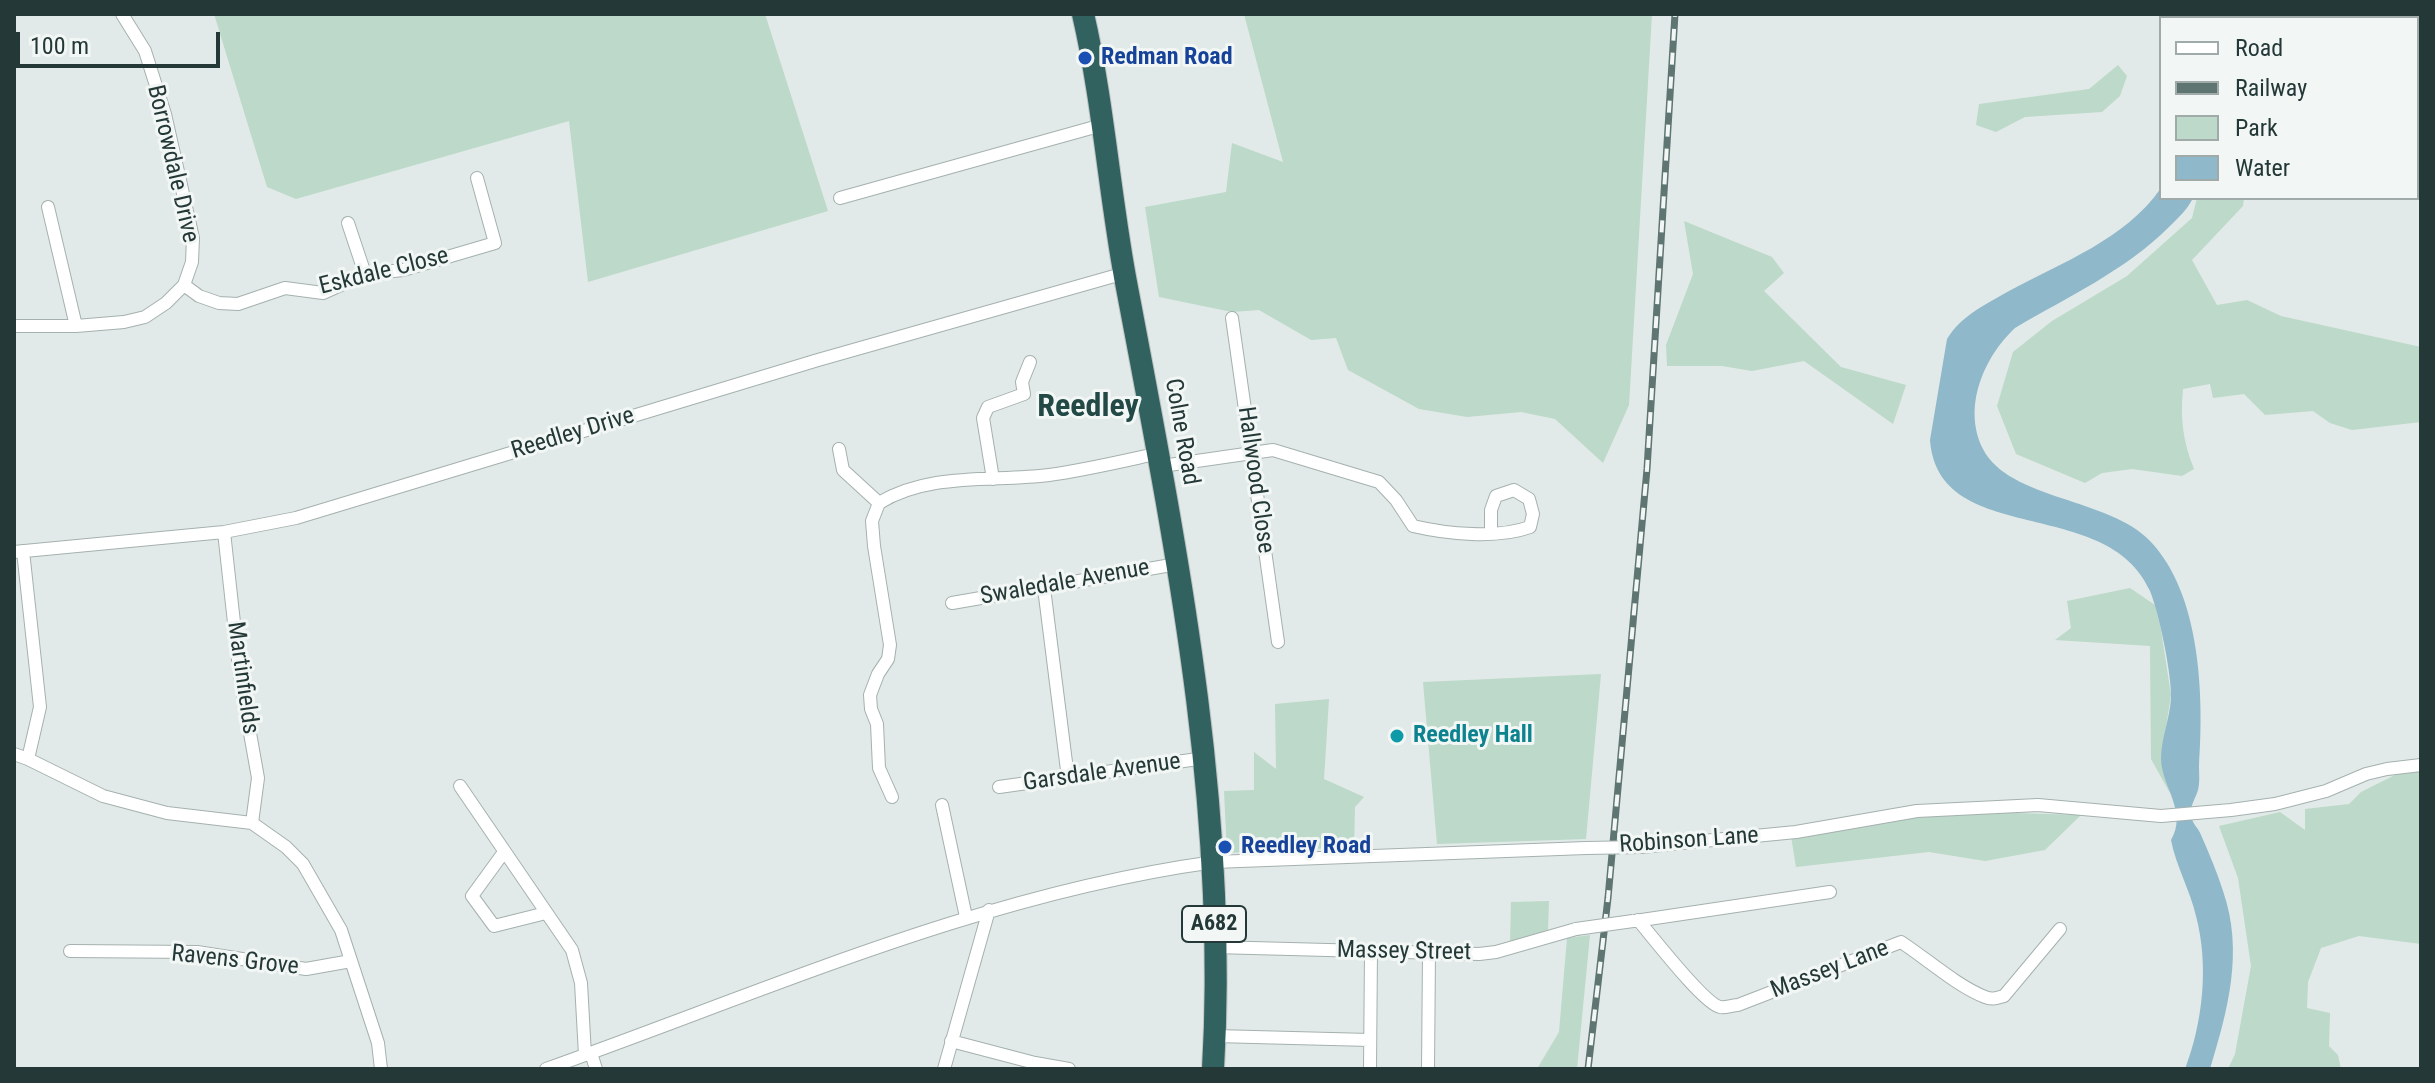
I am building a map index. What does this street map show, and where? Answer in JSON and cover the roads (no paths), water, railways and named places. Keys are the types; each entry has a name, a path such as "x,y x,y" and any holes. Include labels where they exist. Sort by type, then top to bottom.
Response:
{"highway":[{"name":"Colne Road","path":"1083,14 1125,273 1161,459 1205,758 1214,862"},
{"name":"A682","path":"1213,1069 1214,862"}],"street":[{"name":"Borrowdale Drive","path":"122,14 145,51 165,114 193,238 192,262 184,285"},
{"path":"840,198 1102,125"},
{"name":"Eskdale Close","path":"184,285 199,296 219,303 238,304 285,288 323,293 365,274 403,270 495,243 477,178"},
{"path":"48,207 76,326"},
{"path":"348,223 365,274"},
{"name":"Reedley Drive","path":"18,552 224,532 296,518 818,360 1125,273"},
{"path":"14,326 76,326 145,317 166,303 184,285"},
{"name":"Hallwood Close","path":"1232,318 1278,642"},
{"path":"993,479 983,418 988,407 1024,394 1022,382 1030,362"},
{"path":"839,449 843,470 879,503"},
{"path":"892,797 879,768 877,724 870,695 888,659 890,645 872,521 879,503 895,493 954,480 1050,475 1161,459 1273,450 1379,482 1396,500 1413,526 1491,533"},
{"name":"Martinfields","path":"224,532 240,677 258,778 252,823"},
{"path":"18,552 40,707 28,759"},
{"name":"Swaledale Avenue","path":"952,603 1177,564"},
{"path":"1044,588 1068,778"},
{"path":"14,754 103,796 167,813 252,823 286,847 303,864 341,930 378,1043 381,1069"},
{"name":"Garsdale Avenue","path":"999,787 1205,758"},
{"name":"Robinson Lane","path":"1214,862 1641,847 1796,832 1917,811 2038,805 2161,816 2199,813 2275,804 2326,791 2366,774 2421,765"},
{"path":"460,786 572,950 581,983 588,1054 596,1069"},
{"path":"942,805 966,917"},
{"path":"504,852 472,896 494,926 546,913"},
{"path":"546,1069 844,958 966,917 1161,869 1214,862"},
{"name":"Massey Street","path":"1214,947 1479,954 1576,929 1830,892"},
{"path":"944,1069 989,910"},
{"name":"Massey Lane","path":"1636,921 1708,1000 1719,1007 1738,1005 1901,942 1957,981 1994,999 2004,996 2060,929"},
{"name":"Ravens Grove","path":"70,951 197,952 306,969 351,961"},
{"path":"1370,1069 1371,951"},
{"path":"1428,1069 1429,953"},
{"path":"1215,1036 1370,1040"},
{"path":"951,1041 1069,1069"}],"water":[{"path":"2159,190 2159,200 2192,200 2177,220 2134,256 2096,282 2015,328 1986,368 1976,400 1975,416 1983,449 1996,466 2014,479 2132,527 2150,541 2167,563 2180,589 2196,647 2201,709 2199,781 2191,815 2221,884 2232,936 2228,1003 2210,1069 2185,1069 2200,1013 2202,954 2193,906 2171,840 2177,819 2176,809 2161,759 2171,688 2164,644 2150,591 2129,561 2099,542 2064,529 1992,510 1962,496 1940,474 1930,440 1947,339 1960,323 1991,301 2111,236"}],"railway":[{"path":"1588,1069 1608,898 1647,469 1675,14"}],"place":[{"name":"Redman Road","path":"1085,58"},
{"name":"Reedley Hall","path":"1397,736"},
{"name":"Reedley Road","path":"1225,847"}],"district":[{"name":"Reedley","path":"1088,408"}]}
